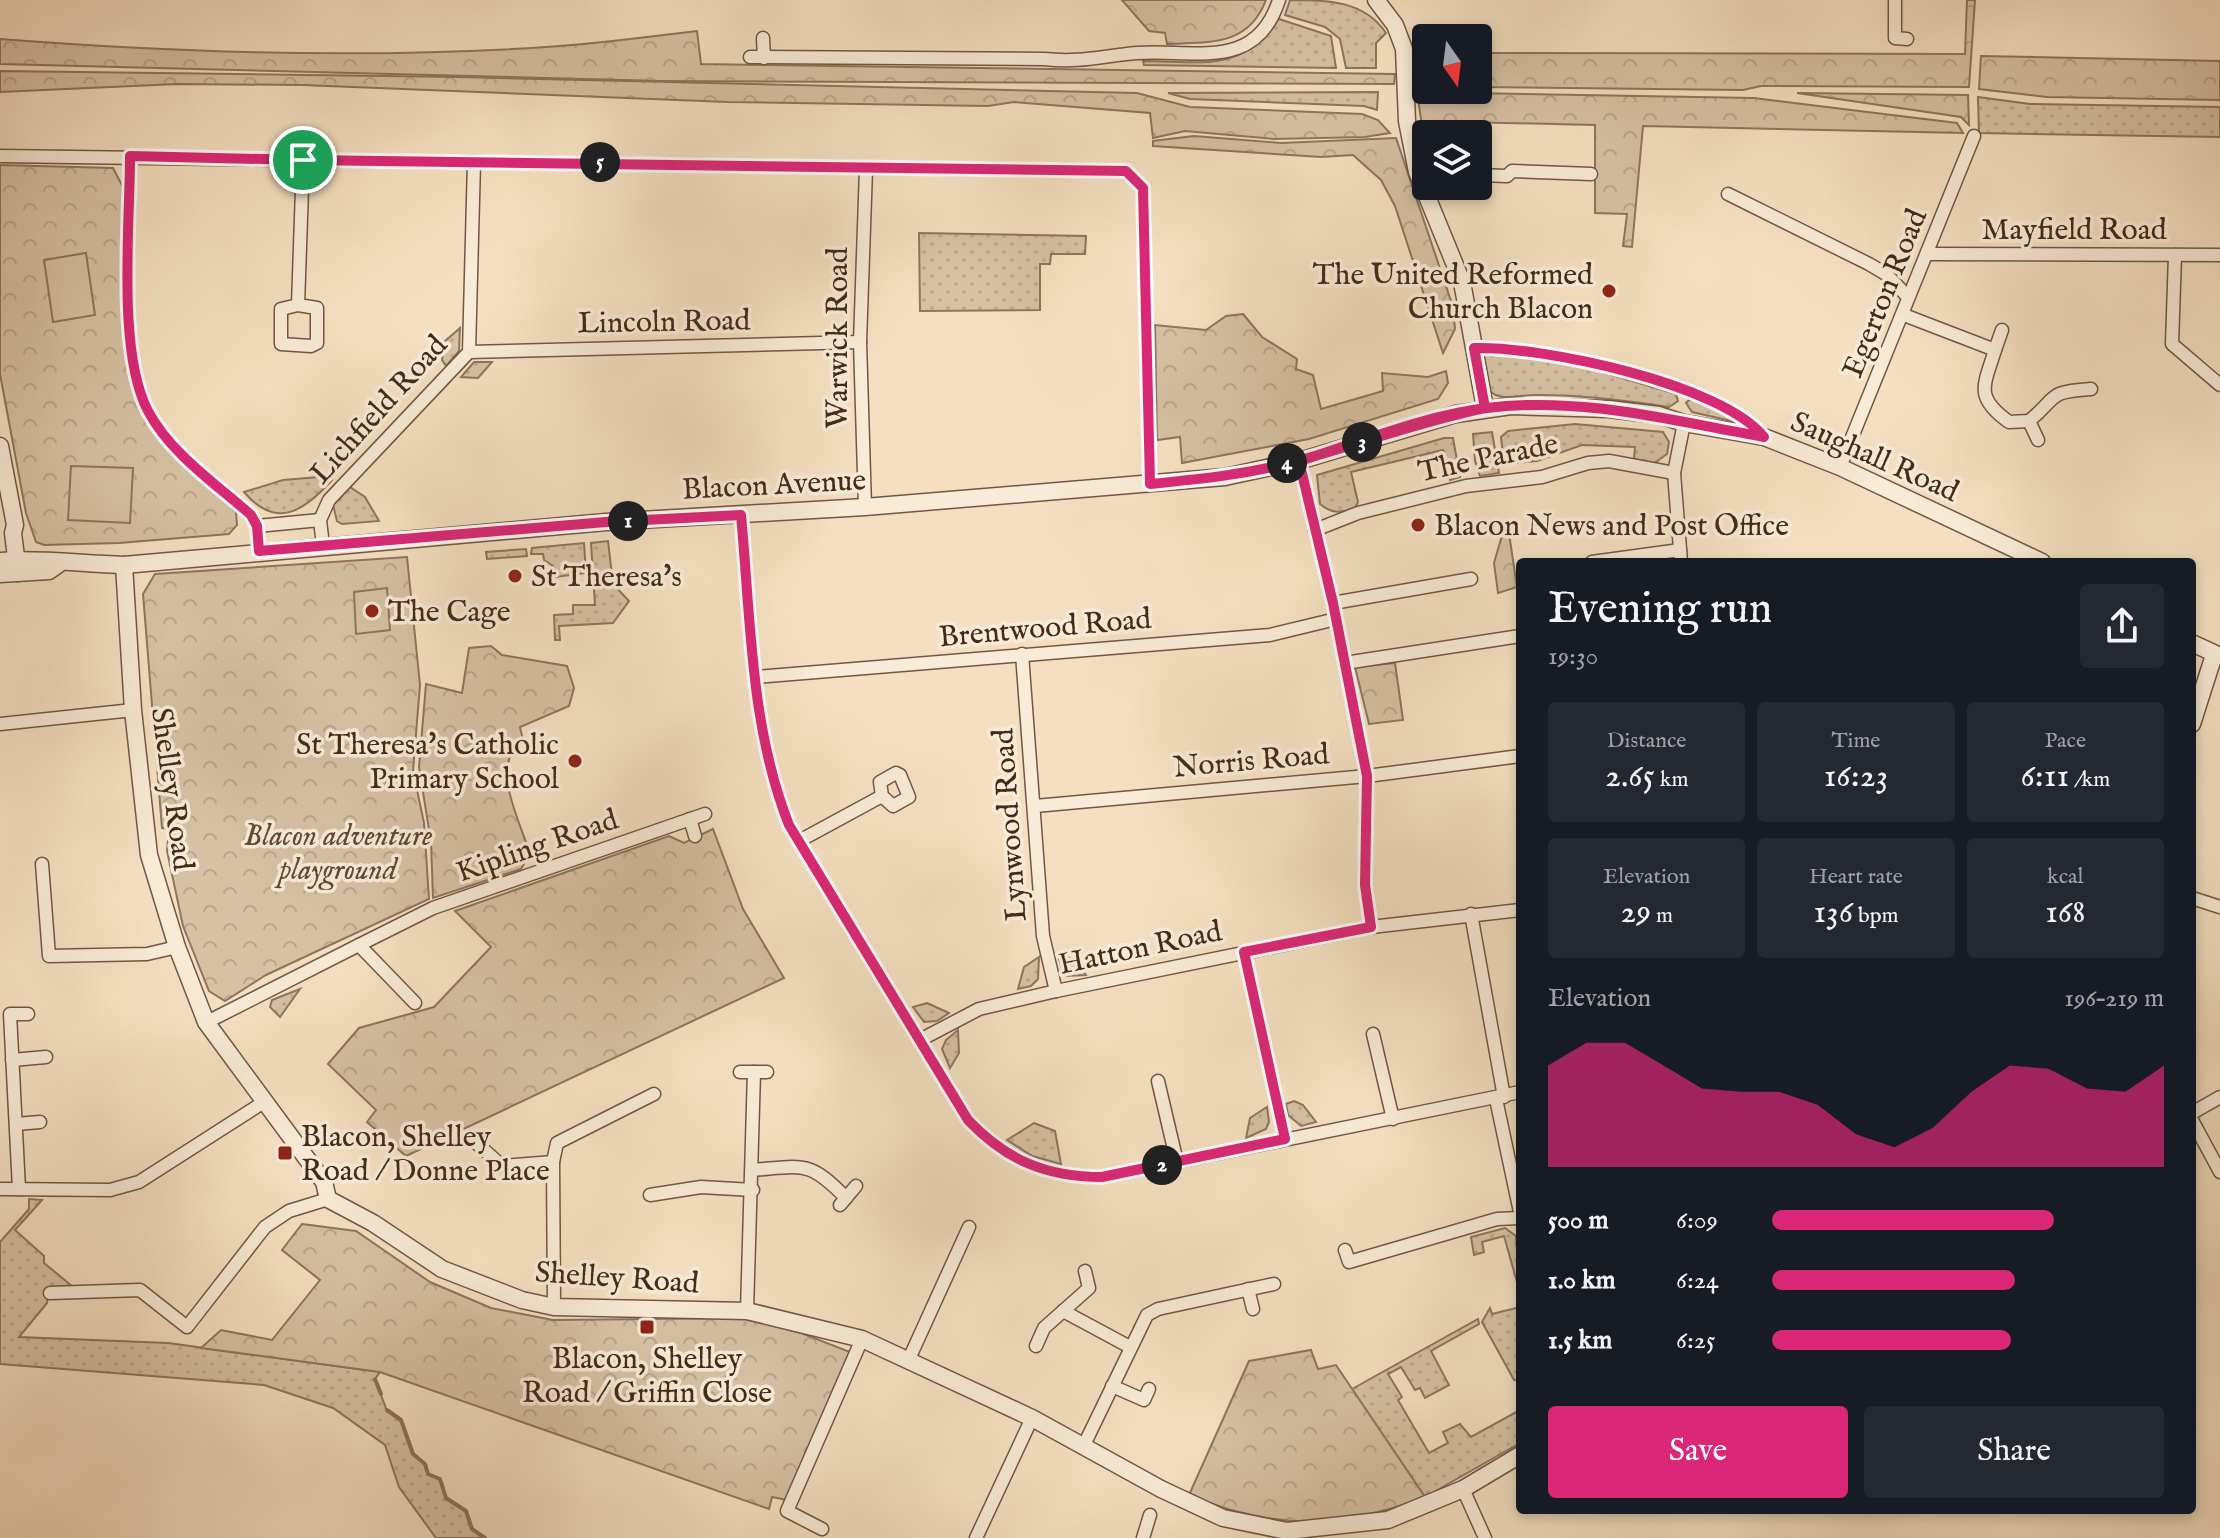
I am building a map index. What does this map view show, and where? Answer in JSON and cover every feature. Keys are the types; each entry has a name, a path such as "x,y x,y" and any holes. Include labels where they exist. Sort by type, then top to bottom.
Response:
{"street":[{"path":"763,38 757,58 1044,59 1079,62 1137,53 1222,54 1253,41 1265,30 1279,0"},
{"path":"1376,0 1395,25 1404,49 1407,121 1412,139"},
{"path":"1895,0 1895,38 1907,39"},
{"name":"Egerton Road","path":"1840,467 1904,315 1908,297 1929,254 1974,136"},
{"path":"0,156 1126,171 1143,188 1150,484"},
{"path":"130,156 129,346 139,388 161,430 251,515 257,526 259,551"},
{"path":"298,305 303,160"},
{"name":"Lichfield Road","path":"323,546 320,520 329,500 469,352 474,162"},
{"name":"Warwick Road","path":"865,507 860,342 866,169"},
{"path":"1492,175 1507,176 1512,171 1591,174"},
{"path":"1728,194 1869,264 1886,274 1908,297"},
{"path":"1431,200 1462,282 1485,408"},
{"name":"Mayfield Road","path":"1929,254 2220,255"},
{"path":"2175,255 2172,344 2220,385"},
{"path":"1904,315 1995,350"},
{"path":"2002,330 1983,389 1986,402 2009,422 2029,421 2049,397 2062,391 2091,390"},
{"name":"Lincoln Road","path":"469,352 860,342"},
{"path":"1474,348 1507,347 1570,357 1689,393 1752,422 1764,437"},
{"name":"Blacon Avenue","path":"0,574 18,565 49,571 59,564 124,565 606,522 865,507 1225,477 1299,461 1485,408"},
{"name":"Saughall Road","path":"1485,408 1609,409 1659,415 1684,423 1764,437 1840,467 2033,558"},
{"path":"2029,421 2038,440"},
{"path":"1651,558 1680,556 1674,473 1684,423"},
{"path":"0,446 15,525 13,533 18,565"},
{"path":"1299,461 1333,603 1367,776 1365,885 1371,927"},
{"name":"The Parade","path":"1315,530 1358,513 1466,486 1542,477 1588,463 1609,461 1674,473"},
{"path":"741,515 758,723 771,779 799,841 968,1120 1010,1156 1041,1170 1071,1177 1102,1177 1516,1093"},
{"path":"257,526 320,520"},
{"name":"Shelley Road","path":"124,565 133,710 150,865 177,947 207,1022 324,1182 328,1199 373,1223 442,1269 496,1292 554,1307 654,1312 747,1311 862,1339 1032,1418 1161,1489 1223,1518 1288,1534 1388,1520 1463,1489 1516,1457"},
{"path":"1333,603 1471,579"},
{"name":"Brentwood Road","path":"756,677 1270,635 1336,619"},
{"path":"1345,663 1516,637"},
{"path":"2196,645 2217,656"},
{"name":"Lynwood Road","path":"1022,654 1043,936 1056,991"},
{"path":"2217,656 2220,673"},
{"path":"2196,713 2217,656"},
{"path":"0,724 133,710"},
{"name":"Norris Road","path":"1035,806 1367,776 1516,757"},
{"path":"799,841 882,796"},
{"name":"Kipling Road","path":"207,1022 433,908 705,814"},
{"path":"690,819 695,836"},
{"path":"42,864 49,956 147,954 177,947"},
{"path":"2196,899 2220,907"},
{"name":"Hatton Road","path":"920,1040 979,1009 1056,991 1371,927 1516,910"},
{"path":"1471,914 1516,1192"},
{"path":"359,945 415,1003"},
{"path":"1244,952 1285,1139"},
{"path":"19,1189 10,1014 28,1014"},
{"path":"1373,1034 1393,1119"},
{"path":"12,1060 46,1057"},
{"path":"747,1311 753,1190 753,1072"},
{"path":"1158,1081 1177,1162"},
{"path":"554,1307 553,1162 557,1143 649,1096 651,1111"},
{"path":"2196,1111 2220,1097"},
{"path":"0,1189 110,1190 139,1182 264,1102"},
{"path":"16,1124 40,1122"},
{"path":"2196,1127 2220,1172"},
{"path":"482,1142 502,1166 553,1162"},
{"path":"753,1170 810,1167 821,1172 843,1201 856,1186"},
{"path":"659,1189 701,1187 753,1190"},
{"path":"50,1293 140,1290 187,1327 265,1227 289,1211 328,1199"},
{"path":"1345,1250 1349,1262 1516,1216"},
{"path":"909,1359 969,1227"},
{"path":"961,1245 975,1251"},
{"path":"1036,1346 1044,1328 1089,1288 1085,1271"},
{"path":"1084,1445 1147,1315 1158,1309 1274,1284"},
{"path":"1248,1289 1253,1309"},
{"path":"1063,1311 1130,1347"},
{"path":"822,1529 787,1511 862,1339"},
{"path":"1112,1386 1149,1398"},
{"path":"976,1538 1032,1418"},
{"path":"1463,1489 1485,1538"},
{"path":"1143,1538 1150,1515"}],"green space":[{"path":"1122,0 1266,0 1249,26 1238,34 1212,42 1167,44 1165,33 1149,31"},
{"path":"1290,0 1343,4 1367,14 1386,33 1376,43 1376,68 1346,68 1340,39 1325,27 1285,15"},
{"path":"1967,0 1975,0 1969,87 1761,86 1743,90 1492,87 1492,53 1965,54"},
{"path":"1279,19 1331,36 1336,68 1144,65 1143,61 1203,62 1235,56 1250,49"},
{"path":"697,31 701,64 1395,74 1394,84 661,81 0,64 0,39 204,51 409,53 565,46"},
{"path":"1981,56 2220,61 2220,100 2047,97 1979,89"},
{"path":"0,71 458,77 1137,93 1190,107 1362,114 1378,120 1390,133 1365,137 1274,139 1185,131 1153,138 1150,113 1014,102 988,106 727,102 302,85 177,84 0,92"},
{"path":"1378,92 1377,110 1364,106 1190,99 1168,93"},
{"path":"1492,93 1754,98 1957,123 1963,133 1643,126 1632,247 1623,246 1627,214 1595,213 1595,125 1421,120 1419,104 1492,104"},
{"path":"1797,93 1968,95 1969,125 1961,117"},
{"path":"1978,97 2030,104 2220,107 2220,137 1979,133"},
{"path":"1194,136 1281,143 1396,138 1412,185 1412,200 1417,200 1453,307 1455,329 1443,353 1395,206 1381,180 1353,155 1321,157 1153,146 1153,141"},
{"path":"0,165 113,168 124,189 123,327 138,401 160,440 236,512 237,525 229,534 119,543 44,545 36,542 26,513 0,374"},
{"path":"919,233 1086,236 1085,254 1051,254 1050,264 1040,264 1040,310 920,311"},
{"path":"86,253 95,315 53,322 44,260"},
{"path":"1243,314 1262,337 1297,359 1296,369 1313,375 1321,409 1383,391 1382,373 1428,377 1446,371 1448,383 1438,399 1309,439 1182,463 1180,437 1157,440 1155,325 1206,330 1226,316"},
{"path":"460,328 459,351 446,366 442,360 445,341"},
{"path":"1503,351 1585,367 1676,394 1678,401 1669,407 1584,397 1499,396 1485,384 1481,356"},
{"path":"474,362 492,362 478,378 461,377"},
{"path":"1689,400 1758,427 1692,412 1686,403"},
{"path":"1575,424 1663,432 1669,442 1667,454 1653,464 1634,459 1635,447 1582,445 1537,461 1504,464 1501,437 1508,431"},
{"path":"1492,432 1499,473 1480,476 1475,461 1473,434"},
{"path":"1453,438 1460,477 1450,480 1443,450 1351,472 1358,502 1355,508 1336,512 1320,504 1317,475"},
{"path":"71,466 133,468 130,523 68,520"},
{"path":"319,477 332,480 312,500 290,512 268,511 244,492 283,480"},
{"path":"350,487 365,497 379,521 342,524 337,521 333,505"},
{"path":"1503,532 1509,533 1516,587 1498,593 1494,563"},
{"path":"608,541 613,584 629,601 613,623 559,626 560,640 555,640 554,615 573,614 573,605 595,605 591,543"},
{"path":"584,543 586,573 556,577 553,566 544,560 543,554 531,554 532,548"},
{"path":"526,549 527,556 487,559 486,552"},
{"name":"Blacon adventure playground","path":"407,557 420,685 413,771 424,823 429,899 266,975 225,1001 209,991 183,926 167,851 169,829 162,828 143,594 155,574"},
{"name":"The Cage","path":"387,588 390,630 356,634 354,592"},
{"path":"491,646 502,655 567,666 574,688 569,706 520,727 523,740 513,751 508,764 510,794 530,854 521,869 433,898 431,842 419,767 426,684 462,693 469,648"},
{"path":"1395,663 1403,720 1369,724 1355,667"},
{"path":"713,829 743,909 784,978 406,1156 367,1122 376,1110 328,1064 359,1028 434,1007 491,947 455,911 669,836 684,843"},
{"path":"1058,955 1077,960 1086,975 1064,976"},
{"path":"1039,957 1038,979 1031,986 1018,989 1024,967"},
{"path":"300,989 280,1017 270,1007 272,1000"},
{"path":"927,1003 949,1013 937,1021 924,1022 913,1007"},
{"path":"958,1030 959,1053 950,1068 942,1049 946,1040"},
{"path":"1294,1101 1303,1105 1316,1122 1301,1126 1288,1115 1286,1104"},
{"path":"1267,1107 1269,1122 1266,1129 1246,1138 1250,1118"},
{"path":"1034,1123 1055,1131 1061,1164 1032,1156 1007,1140"},
{"path":"29,1199 42,1200 15,1230 44,1256 44,1263 72,1286 49,1287 47,1303 19,1337 168,1343 380,1372 375,1379 387,1411 401,1420 413,1454 425,1464 428,1474 440,1479 446,1498 466,1511 472,1529 485,1538 436,1538 399,1487 385,1445 333,1408 264,1385 0,1364 0,1242 29,1209"},
{"path":"302,1224 356,1231 430,1282 491,1308 553,1320 746,1318 801,1333 850,1352 787,1500 772,1497 769,1509 380,1372 201,1348 221,1330 272,1340 320,1280 282,1250"},
{"path":"1505,1228 1516,1236 1516,1279 1504,1236 1482,1242 1484,1252 1474,1255 1471,1237"},
{"path":"1490,1308 1492,1314 1516,1308 1516,1380 1482,1322"},
{"path":"1478,1319 1479,1324 1431,1351 1449,1385 1425,1398 1420,1388 1415,1390 1401,1367 1388,1374 1402,1397 1398,1400 1429,1453 1448,1443 1443,1432 1460,1424 1471,1437 1516,1412 1516,1445 1425,1497 1352,1389"},
{"path":"1311,1350 1318,1369 1336,1365 1425,1497 1365,1515 1307,1521 1249,1515 1189,1495 1249,1361"}],"waterway":[{"path":"375,1379 381,1394"},
{"path":"387,1410 401,1420 413,1454 425,1464 428,1474 440,1479 446,1498 466,1511 472,1529 485,1538"}],"place":[{"name":"The United Reformed Church Blacon","path":"1609,291"},
{"name":"Blacon News and Post Office","path":"1418,525"},
{"name":"St Theresa's","path":"515,576"},
{"name":"The Cage","path":"372,611"},
{"name":"St Theresa's Catholic Primary School","path":"575,761"},
{"name":"Blacon, Shelley Road / Donne Place","path":"285,1153"},
{"name":"Blacon, Shelley Road / Griffin Close","path":"647,1327"}],"route":[{"path":"303,160 130,156 129,346 139,388 148,411 161,430 181,453 251,515 257,526 259,551 606,522 741,515 758,723 771,779 789,825 968,1120 987,1140 1010,1156 1041,1170 1071,1177 1102,1177 1285,1139 1244,952 1371,927 1365,885 1367,776 1333,603 1299,461 1456,414 1511,406 1609,409 1659,415 1684,423 1764,437 1752,422 1689,393 1570,357 1507,347 1474,348 1485,408 1456,414 1377,438 1299,461 1225,477 1150,484 1143,188 1126,171 303,160"}]}
